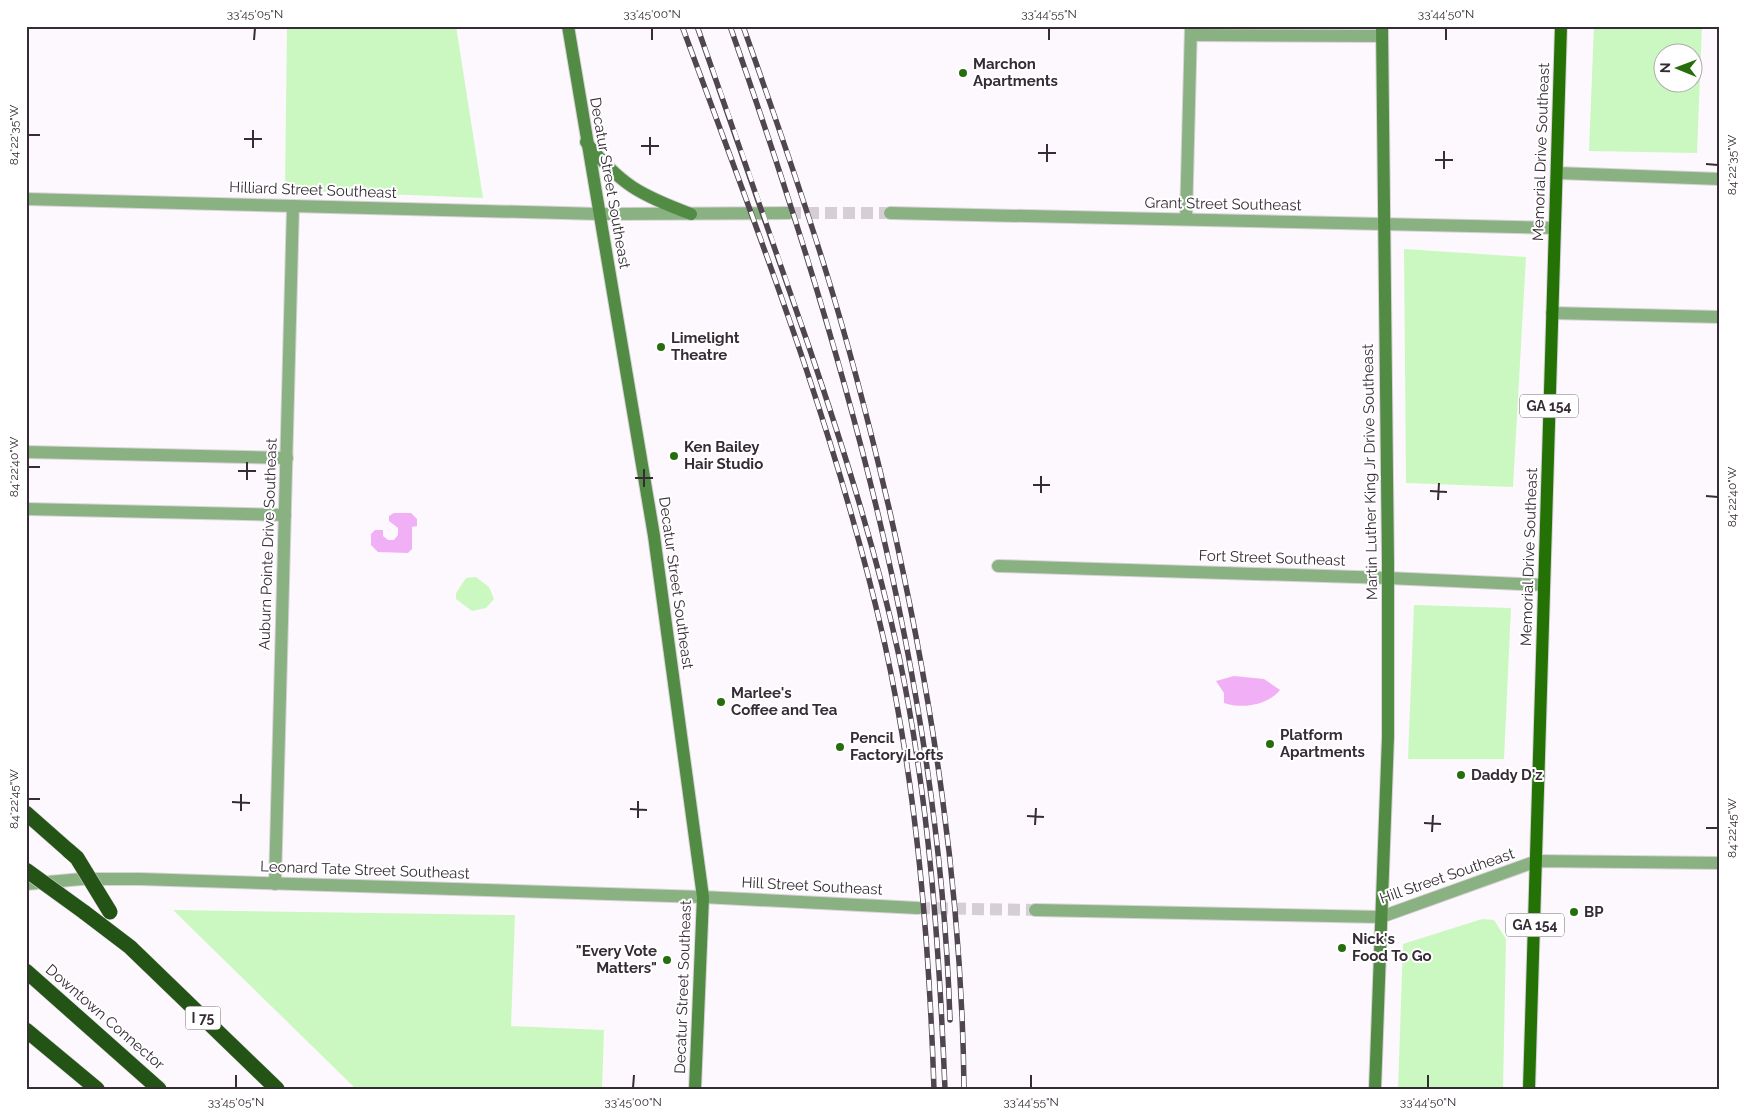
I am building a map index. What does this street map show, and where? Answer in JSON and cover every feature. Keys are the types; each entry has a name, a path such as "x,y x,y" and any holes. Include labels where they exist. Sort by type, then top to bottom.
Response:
{"highway":[{"path":"26,814 77,858 130,947"},
{"name":"I 75","path":"26,870 130,947 277,1089"},
{"name":"Downtown Connector","path":"26,971 159,1089"},
{"path":"26,1030 97,1089"}],"main road":[{"name":"Decatur Street Southeast","path":"568,26 586,142 654,536 704,897 694,1089"},
{"name":"Memorial Drive Southeast","path":"1530,1089 1562,26"},
{"name":"Martin Luther King Jr Drive Southeast","path":"1375,1089 1388,737 1382,31"},
{"path":"586,142 613,172 628,185 659,201 691,214"}],"street":[{"path":"1186,219 1191,31 1382,31"},
{"path":"1557,173 1720,179"},
{"name":"Hilliard Street Southeast","path":"26,199 599,214"},
{"name":"Auburn Pointe Drive Southeast","path":"275,884 293,206"},
{"path":"599,214 789,213"},
{"name":"Grant Street Southeast","path":"890,213 1555,228"},
{"path":"1552,312 1720,317"},
{"path":"26,452 287,458"},
{"path":"26,510 285,515"},
{"name":"Fort Street Southeast","path":"998,566 1544,584"},
{"name":"Hill Street Southeast","path":"1035,910 1381,917 1537,861 1720,863"},
{"name":"Leonard Tate Street Southeast","path":"26,884 82,880 704,897"},
{"name":"Hill Street Southeast","path":"704,897 918,908"}],"green space":[{"path":"287,26 456,26 483,198 285,190"},
{"path":"1594,26 1702,26 1701,42 1654,42 1654,92 1699,92 1697,153 1589,151"},
{"path":"1404,249 1526,257 1513,487 1406,483"},
{"path":"476,577 489,587 494,599 486,608 472,611 456,599 456,593 466,578"},
{"path":"1414,605 1511,608 1504,759 1408,759"},
{"path":"173,910 515,915 511,1026 604,1030 602,1089 356,1089"},
{"path":"1482,919 1494,920 1506,939 1503,1089 1398,1089 1403,944"}],"shaded area":[{"path":"394,513 411,513 417,519 417,526 412,527 412,549 408,553 378,552 371,545 371,534 375,530 383,530 383,536 388,540 394,540 398,535 398,528 389,521 389,516"},
{"path":"1234,676 1264,679 1280,690 1268,700 1254,705 1239,706 1224,703 1224,693 1216,681"}],"tunnel":[{"path":"789,213 890,213"},
{"path":"918,908 1035,910"}],"railway":[{"path":"682,26 794,332 844,487 885,645 905,755 920,866 929,977 934,1089"},
{"path":"697,26 834,421 858,499 890,616 909,710 925,817 940,980 945,1089"},
{"path":"730,26 811,269 846,391 878,515 905,640 927,766 942,892 950,1020"},
{"path":"743,26 805,205 842,325 859,386 905,580 932,724 951,869 958,942 964,1089"}],"place":[{"name":"Marchon Apartments","path":"963,73"},
{"name":"Limelight Theatre","path":"661,347"},
{"name":"Ken Bailey Hair Studio","path":"674,456"},
{"name":"Marlee's Coffee and Tea","path":"721,702"},
{"name":"Platform Apartments","path":"1270,744"},
{"name":"Pencil Factory Lofts","path":"840,747"},
{"name":"Daddy D'z","path":"1461,775"},
{"name":"BP","path":"1574,912"},
{"name":"Nick's Food To Go","path":"1342,948"},
{"name":"\"Every Vote Matters\"","path":"667,960"}]}
